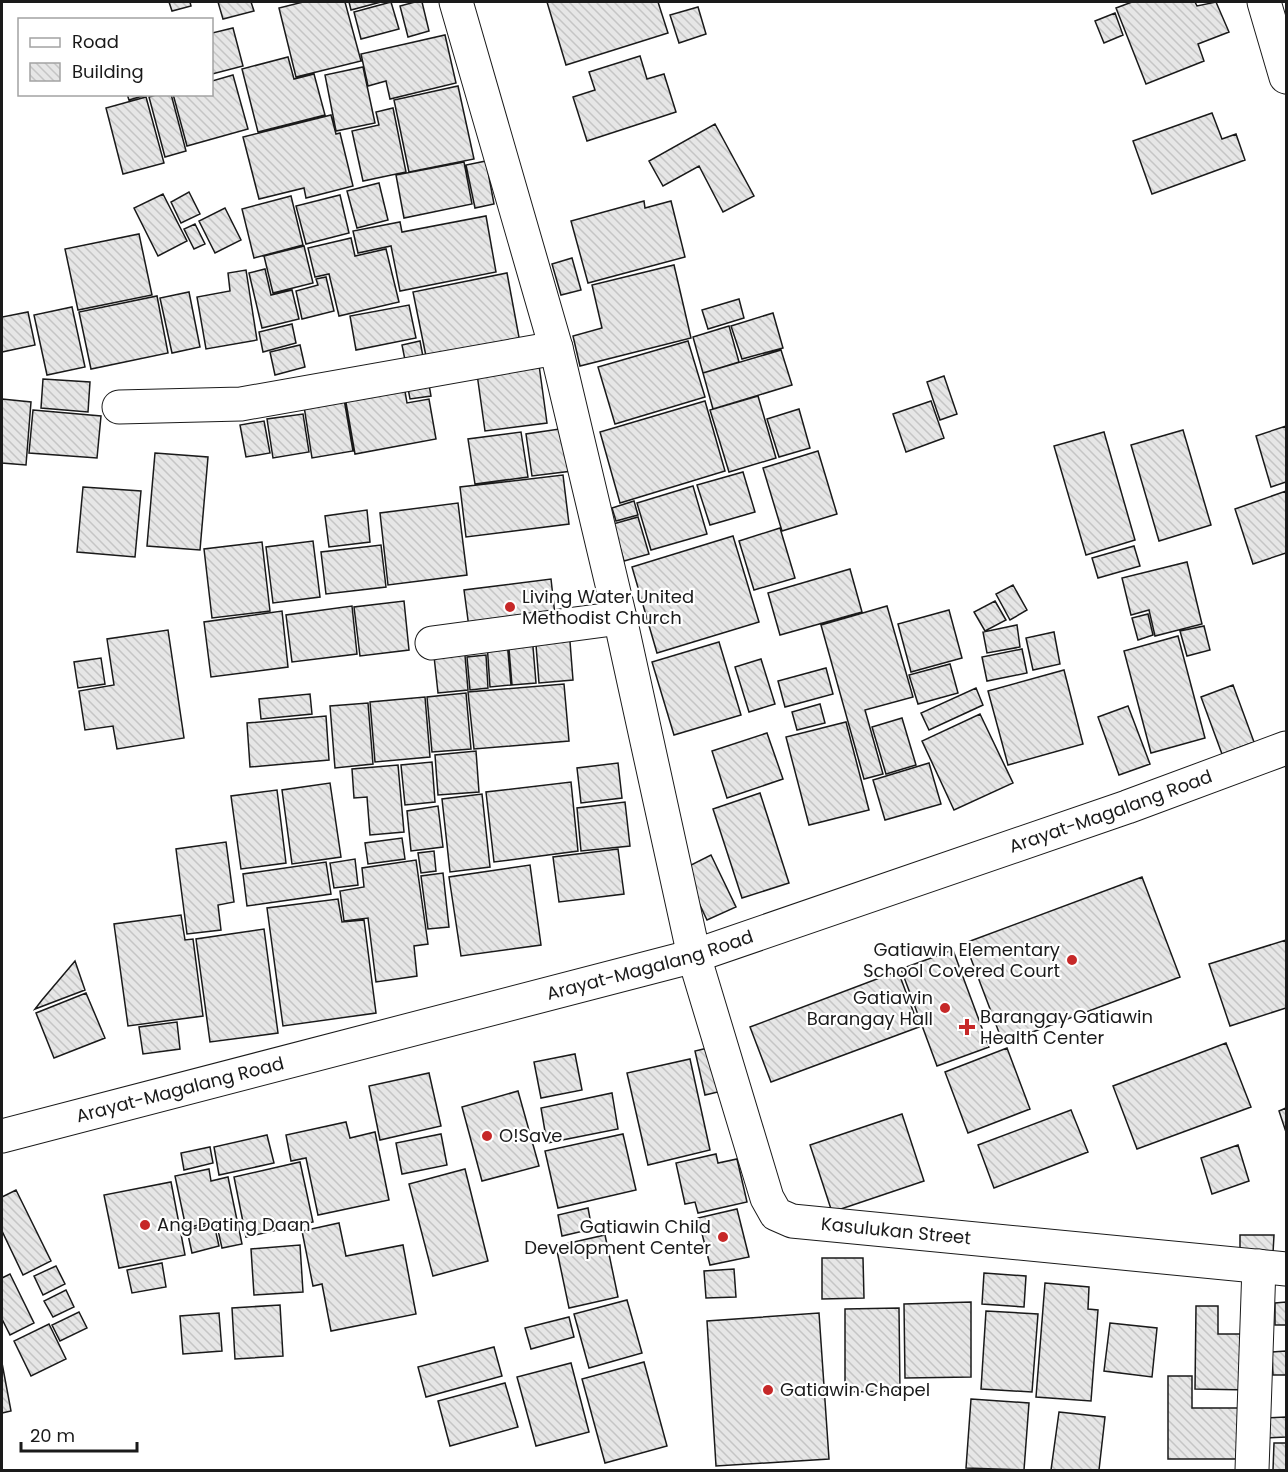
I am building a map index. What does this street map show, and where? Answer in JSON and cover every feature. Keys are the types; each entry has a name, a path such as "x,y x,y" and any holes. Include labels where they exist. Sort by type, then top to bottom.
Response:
{"street":[{"name":"Kasulukan Street","path":"456,2 556,348 620,618 693,956 767,1198 776,1214 792,1221 1273,1267"},
{"path":"1264,2 1287,77"},
{"path":"118,407 241,404 556,348"},
{"path":"432,643 620,618"},
{"name":"Arayat-Magalang Road","path":"2,1136 693,956 1128,807 1287,748"},
{"path":"1252,1470 1273,1267"}],"building":[{"path":"169,2 190,2 191,6 172,11"},
{"path":"218,2 251,2 254,11 223,19"},
{"path":"303,2 345,2 361,61 296,77 279,8"},
{"path":"349,2 381,2 351,10"},
{"path":"391,2 399,29 361,39 354,12"},
{"path":"422,2 429,31 408,37 400,6"},
{"path":"547,2 658,2 668,33 566,65"},
{"path":"1132,2 1195,2 1197,6 1216,2 1229,32 1198,44 1204,61 1146,84 1116,8"},
{"path":"698,7 706,34 679,43 670,15"},
{"path":"1115,13 1123,35 1104,43 1095,21"},
{"path":"233,28 243,66 213,74 213,33"},
{"path":"445,35 456,83 390,99 386,81 368,86 361,54"},
{"path":"640,56 647,79 664,74 676,112 587,141 573,97 595,90 589,72"},
{"path":"288,57 294,79 314,74 325,115 258,132 242,69"},
{"path":"363,67 375,123 336,131 325,75"},
{"path":"233,75 248,129 187,146 174,96 213,96 213,81"},
{"path":"458,86 474,159 409,172 394,100"},
{"path":"128,96 142,96 129,100"},
{"path":"172,96 186,151 165,157 149,97"},
{"path":"146,97 164,163 123,174 106,108"},
{"path":"393,108 406,172 363,181 352,131 379,125 376,112"},
{"path":"1212,113 1222,139 1236,134 1245,160 1152,194 1133,141"},
{"path":"331,115 336,134 340,133 353,186 306,198 304,188 259,199 243,137"},
{"path":"715,124 754,196 723,212 699,166 663,186 649,161"},
{"path":"486,161 494,204 475,208 466,165"},
{"path":"464,162 472,204 404,218 396,175"},
{"path":"379,183 388,220 357,228 347,191"},
{"path":"189,192 200,214 181,223 171,202"},
{"path":"163,194 187,241 158,256 134,208"},
{"path":"340,195 349,233 306,244 296,206"},
{"path":"291,196 303,245 254,258 242,209"},
{"path":"644,201 645,208 671,201 685,257 588,283 571,221"},
{"path":"225,208 241,240 215,253 199,221"},
{"path":"486,216 496,272 400,291 391,246 358,253 353,231 400,222 402,232"},
{"path":"195,224 205,244 194,249 184,229"},
{"path":"139,234 152,295 78,310 65,249"},
{"path":"351,238 355,256 386,249 399,302 339,316 329,274 315,277 308,248"},
{"path":"304,246 313,283 273,293 264,256"},
{"path":"572,258 581,290 561,295 552,264"},
{"path":"674,265 691,338 580,366 573,336 602,328 592,285"},
{"path":"265,269 271,295 292,290 299,319 262,328 249,273"},
{"path":"246,270 257,340 206,349 197,297 230,291 228,273"},
{"path":"507,273 521,348 428,366 413,292"},
{"path":"326,277 334,311 302,319 296,291 318,285 316,279"},
{"path":"189,292 200,347 172,353 160,298"},
{"path":"157,296 168,353 91,369 79,312"},
{"path":"739,299 744,318 708,329 702,310"},
{"path":"409,305 416,338 356,350 350,316"},
{"path":"72,307 85,367 47,375 34,315"},
{"path":"28,312 35,345 2,352 2,317"},
{"path":"773,313 783,348 742,359 731,326"},
{"path":"292,324 296,343 263,352 259,332"},
{"path":"729,326 739,362 703,373 693,337"},
{"path":"420,341 424,362 406,365 402,345"},
{"path":"688,341 705,397 615,424 598,367"},
{"path":"300,345 305,367 275,375 270,352"},
{"path":"781,350 792,385 713,409 703,373"},
{"path":"539,365 547,423 485,431 477,374"},
{"path":"944,376 957,414 940,420 927,382"},
{"path":"43,379 90,382 88,412 41,408"},
{"path":"428,379 431,396 410,399 407,383"},
{"path":"404,386 407,403 429,399 436,439 355,454 345,397"},
{"path":"758,396 776,458 729,472 710,410"},
{"path":"2,399 31,402 26,465 2,463"},
{"path":"344,399 353,451 312,458 304,406"},
{"path":"705,401 725,471 620,503 600,432"},
{"path":"931,401 944,438 906,452 893,414"},
{"path":"799,409 810,448 779,457 767,419"},
{"path":"33,410 101,416 97,458 29,453"},
{"path":"303,414 309,452 273,458 267,419"},
{"path":"264,421 270,453 246,457 240,425"},
{"path":"1286,426 1286,482 1271,487 1256,436"},
{"path":"566,428 572,471 532,476 526,434"},
{"path":"1183,430 1211,525 1159,541 1131,445"},
{"path":"521,432 528,477 475,484 468,439"},
{"path":"1104,432 1135,540 1086,555 1054,446"},
{"path":"818,451 837,514 782,531 763,468"},
{"path":"155,453 208,457 200,550 147,546"},
{"path":"743,472 755,512 710,525 697,485"},
{"path":"563,475 569,524 466,537 460,487"},
{"path":"693,486 707,534 651,550 637,503"},
{"path":"83,487 141,491 135,557 77,552"},
{"path":"1286,491 1286,553 1253,564 1235,509"},
{"path":"634,501 638,515 616,521 612,508"},
{"path":"458,503 467,575 388,585 380,513"},
{"path":"367,510 370,542 329,547 325,516"},
{"path":"638,517 649,554 624,561 613,524"},
{"path":"780,528 795,578 754,590 739,541"},
{"path":"733,536 759,622 657,653 632,567"},
{"path":"313,541 320,597 273,603 266,547"},
{"path":"262,542 270,611 212,618 204,549"},
{"path":"381,545 386,587 326,594 321,552"},
{"path":"1134,546 1140,566 1098,578 1092,558"},
{"path":"1187,562 1202,624 1155,636 1149,610 1131,615 1122,578"},
{"path":"850,569 862,612 780,635 768,593"},
{"name":"Living Water United Methodist Church","path":"551,579 556,624 470,635 464,590"},
{"path":"1013,585 1027,610 1010,620 996,594"},
{"path":"404,601 409,650 360,656 354,607"},
{"path":"995,601 1006,620 985,631 974,612"},
{"path":"352,606 357,654 292,662 286,615"},
{"path":"887,606 913,697 865,710 883,774 864,779 821,625"},
{"path":"949,610 962,658 911,672 898,624"},
{"path":"282,611 288,667 211,677 204,622"},
{"path":"1148,614 1153,635 1138,640 1132,618"},
{"path":"1017,625 1020,647 987,653 983,632"},
{"path":"1204,626 1210,650 1187,656 1180,631"},
{"path":"569,629 573,680 539,683 535,632"},
{"path":"168,630 184,738 117,749 113,726 85,730 79,691 114,685 107,639"},
{"path":"1054,632 1060,664 1033,670 1026,638"},
{"path":"532,635 536,683 512,685 508,637"},
{"path":"1178,636 1205,738 1151,753 1124,651"},
{"path":"507,641 511,685 490,687 487,643"},
{"path":"719,642 741,715 674,735 652,662"},
{"path":"464,644 468,690 438,693 433,647"},
{"path":"1022,649 1027,673 987,681 982,657"},
{"path":"486,655 488,688 470,690 467,657"},
{"path":"101,658 105,684 78,688 74,662"},
{"path":"761,659 775,704 749,712 735,667"},
{"path":"950,664 958,693 918,704 909,675"},
{"path":"826,668 833,694 785,707 778,681"},
{"path":"1064,670 1083,744 1008,765 988,691"},
{"path":"564,684 569,741 474,749 468,692"},
{"path":"1233,685 1254,742 1222,754 1201,697"},
{"path":"976,688 983,705 929,730 921,713"},
{"path":"466,693 471,749 432,752 427,697"},
{"path":"310,694 312,714 261,719 259,699"},
{"path":"425,697 430,757 375,762 370,702"},
{"path":"368,703 373,764 335,768 330,706"},
{"path":"820,704 825,723 797,730 792,712"},
{"path":"1128,706 1150,764 1119,775 1098,717"},
{"path":"980,714 1013,783 954,810 922,741"},
{"path":"326,716 329,760 250,767 247,723"},
{"path":"902,718 916,765 886,774 872,727"},
{"path":"846,722 869,810 809,825 786,737"},
{"path":"767,733 783,779 727,798 712,751"},
{"path":"476,751 479,792 438,795 435,755"},
{"path":"432,762 435,802 405,805 401,765"},
{"path":"618,763 622,798 581,803 577,768"},
{"path":"929,763 941,804 885,820 873,780"},
{"path":"398,765 404,832 370,835 367,797 354,798 352,769"},
{"path":"571,782 578,851 494,862 486,792"},
{"path":"330,783 341,857 292,864 282,790"},
{"path":"277,790 286,863 241,869 231,796"},
{"path":"760,793 789,883 742,898 713,809"},
{"path":"482,794 490,867 450,872 442,799"},
{"path":"625,802 630,846 581,851 577,808"},
{"path":"438,806 443,847 411,851 407,811"},
{"path":"402,838 405,859 368,864 365,843"},
{"path":"226,842 234,902 218,905 221,930 187,934 176,849"},
{"path":"618,849 624,894 559,902 553,857"},
{"path":"434,851 436,871 421,873 418,853"},
{"path":"711,855 736,907 707,920 683,869"},
{"path":"355,859 358,885 334,888 330,863"},
{"path":"416,860 428,944 414,946 417,976 376,982 368,918 344,921 340,891 364,887 362,868"},
{"path":"326,862 331,894 247,906 243,874"},
{"path":"530,865 541,945 461,956 449,877"},
{"path":"443,873 449,927 428,929 421,876"},
{"name":"Gatiawin Elementary School Covered Court","path":"1142,877 1180,977 1003,1043 965,943"},
{"path":"338,899 342,922 364,920 376,1013 283,1026 267,908"},
{"path":"181,915 185,940 193,939 203,1016 128,1026 114,924"},
{"path":"264,929 278,1033 210,1042 196,939"},
{"path":"1286,940 1286,1008 1230,1026 1209,964"},
{"name":"Gatiawin Barangay Hall","path":"953,950 989,1047 937,1066 901,969"},
{"path":"75,961 85,990 35,1009 42,1000"},
{"path":"898,971 919,1027 771,1082 750,1027"},
{"path":"86,993 105,1038 54,1058 36,1013"},
{"path":"177,1022 180,1049 143,1054 139,1027"},
{"path":"1226,1043 1251,1107 1137,1149 1113,1086"},
{"path":"712,1047 722,1091 705,1095 695,1051"},
{"path":"1007,1048 1030,1109 968,1133 945,1072"},
{"path":"575,1054 582,1090 541,1098 534,1062"},
{"path":"690,1059 710,1150 648,1165 627,1073"},
{"path":"429,1073 441,1126 380,1140 369,1086"},
{"path":"518,1091 539,1166 482,1181 462,1107"},
{"path":"612,1093 618,1129 547,1143 541,1108"},
{"path":"1286,1108 1286,1132 1279,1111"},
{"path":"1071,1110 1088,1152 994,1188 978,1145"},
{"path":"902,1114 924,1181 832,1212 810,1145"},
{"path":"346,1122 350,1138 375,1132 389,1200 318,1215 306,1158 291,1161 286,1135"},
{"path":"441,1134 447,1165 402,1174 396,1143"},
{"path":"623,1134 636,1190 558,1208 545,1151"},
{"path":"267,1135 274,1163 219,1175 214,1147"},
{"path":"1238,1145 1249,1181 1212,1194 1201,1158"},
{"path":"210,1147 213,1163 184,1170 181,1153"},
{"path":"716,1154 718,1163 737,1159 747,1202 698,1213 695,1202 685,1204 676,1163"},
{"path":"300,1162 313,1222 246,1237 234,1177"},
{"path":"209,1169 211,1181 228,1177 242,1244 222,1248 216,1221 186,1228 175,1176"},
{"path":"465,1169 488,1261 433,1276 409,1184"},
{"name":"Ang Dating Daan","path":"171,1182 185,1255 119,1268 104,1195"},
{"path":"16,1190 51,1261 23,1275 2,1231 2,1197"},
{"path":"588,1208 592,1229 562,1236 558,1215"},
{"name":"Gatiawin Child Development Center","path":"737,1209 749,1257 710,1265 698,1218"},
{"path":"339,1223 346,1256 403,1245 416,1314 331,1331 322,1284 313,1286 302,1231"},
{"path":"214,1224 219,1246 192,1253 187,1230"},
{"path":"605,1235 618,1297 569,1308 556,1246"},
{"path":"1240,1235 1274,1235 1273,1253 1240,1254"},
{"path":"300,1245 303,1292 254,1295 251,1249"},
{"path":"822,1258 863,1258 864,1298 822,1299"},
{"path":"162,1263 166,1287 132,1293 127,1270"},
{"path":"56,1266 65,1284 43,1295 34,1276"},
{"path":"734,1269 736,1297 706,1298 704,1271"},
{"path":"984,1273 1026,1276 1024,1307 982,1304"},
{"path":"10,1274 34,1323 10,1335 2,1319 2,1278"},
{"path":"1045,1283 1089,1287 1088,1309 1098,1310 1091,1401 1036,1397"},
{"path":"66,1290 74,1307 53,1317 44,1301"},
{"path":"627,1300 642,1353 589,1368 574,1314"},
{"path":"971,1302 971,1377 905,1378 904,1304"},
{"path":"1286,1302 1286,1325 1275,1325 1275,1303"},
{"path":"280,1305 283,1356 235,1359 232,1308"},
{"path":"1196,1306 1218,1306 1218,1334 1252,1334 1251,1390 1195,1389"},
{"path":"899,1308 900,1391 845,1392 845,1309"},
{"path":"986,1311 1038,1314 1032,1392 981,1389"},
{"path":"79,1312 87,1328 60,1341 52,1325"},
{"path":"219,1313 222,1351 183,1354 180,1316"},
{"name":"Gatiawin Chapel","path":"819,1313 829,1459 716,1466 707,1321"},
{"path":"569,1317 574,1337 531,1349 525,1328"},
{"path":"1110,1323 1157,1328 1152,1377 1104,1371"},
{"path":"49,1324 66,1359 31,1376 14,1341"},
{"path":"494,1347 502,1376 426,1397 418,1367"},
{"path":"1286,1351 1286,1375 1273,1375 1272,1352"},
{"path":"644,1362 667,1446 605,1463 582,1379"},
{"path":"2,1363 11,1411 2,1413"},
{"path":"571,1363 589,1432 536,1446 517,1377"},
{"path":"1168,1376 1192,1376 1192,1408 1250,1408 1250,1459 1168,1459"},
{"path":"505,1383 518,1427 450,1446 438,1401"},
{"path":"971,1399 1029,1403 1024,1470 966,1468"},
{"path":"1059,1412 1105,1417 1099,1470 1051,1470"},
{"path":"1286,1417 1286,1437 1265,1438 1264,1418"},
{"path":"1274,1443 1286,1443 1286,1470 1273,1470"}],"place":[{"name":"Living Water United Methodist Church","path":"510,607"},
{"name":"Gatiawin Elementary School Covered Court","path":"1072,960"},
{"name":"Gatiawin Barangay Hall","path":"945,1008"},
{"name":"Barangay Gatiawin Health Center","path":"967,1027"},
{"name":"O!Save","path":"487,1136"},
{"name":"Ang Dating Daan","path":"145,1225"},
{"name":"Gatiawin Child Development Center","path":"723,1237"},
{"name":"Gatiawin Chapel","path":"768,1390"}]}
